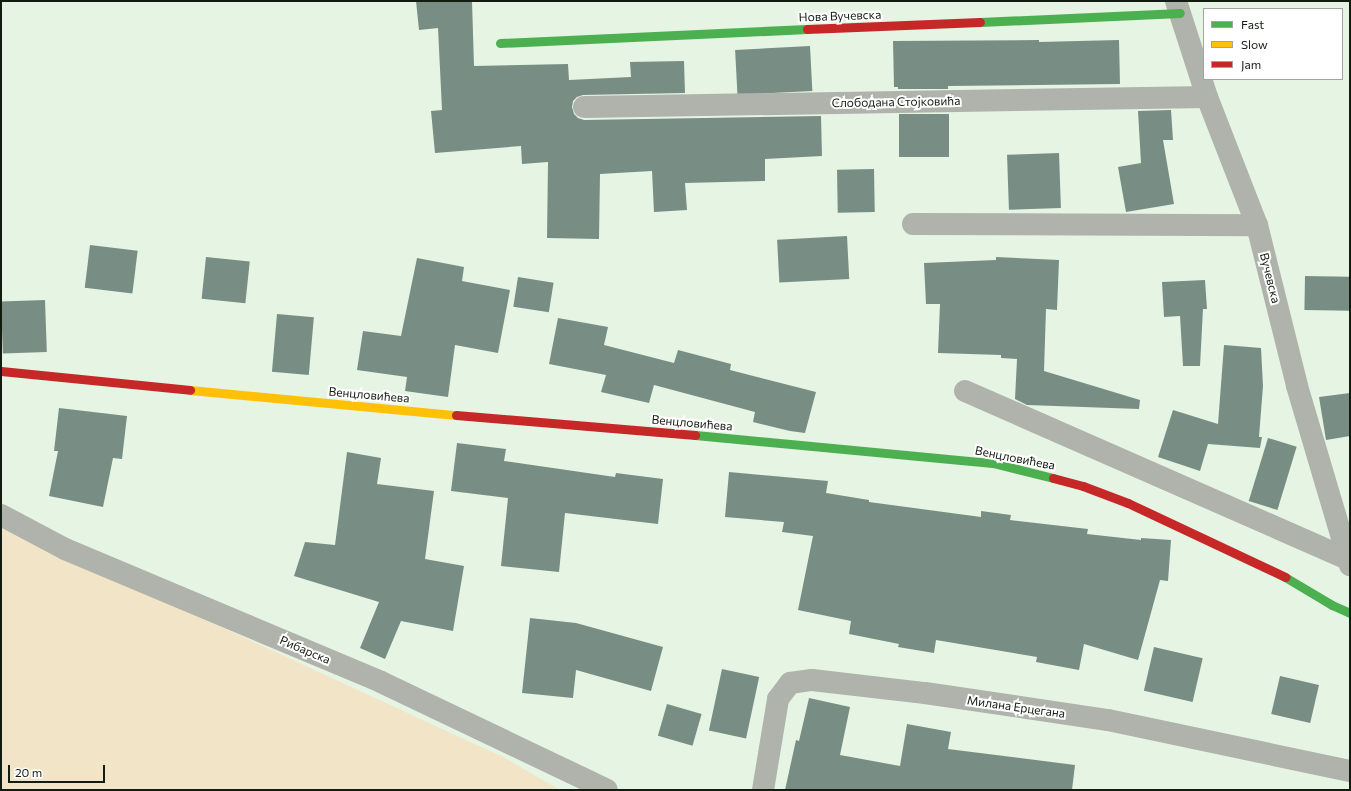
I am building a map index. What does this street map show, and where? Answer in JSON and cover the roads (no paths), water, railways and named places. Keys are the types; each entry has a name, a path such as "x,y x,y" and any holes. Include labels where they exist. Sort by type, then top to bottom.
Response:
{"street":[{"name":"Нова Вучевска","path":"500,43 1178,7"},
{"name":"Вучевска","path":"1178,7 1207,97 1257,225 1297,386 1350,562"},
{"name":"Слободана Стојковића","path":"584,107 1207,97"},
{"path":"913,224 1257,225"},
{"name":"Венцловићева","path":"1,372 353,406 676,433 993,464 1056,478 1128,503 1290,580 1350,614"},
{"path":"965,391 1350,562"},
{"name":"Рибарска","path":"1,515 65,549 381,682 607,790"},
{"name":"Милана Ерцегана","path":"762,790 778,699 790,683 812,680 925,693 1108,720 1350,771"}]}
